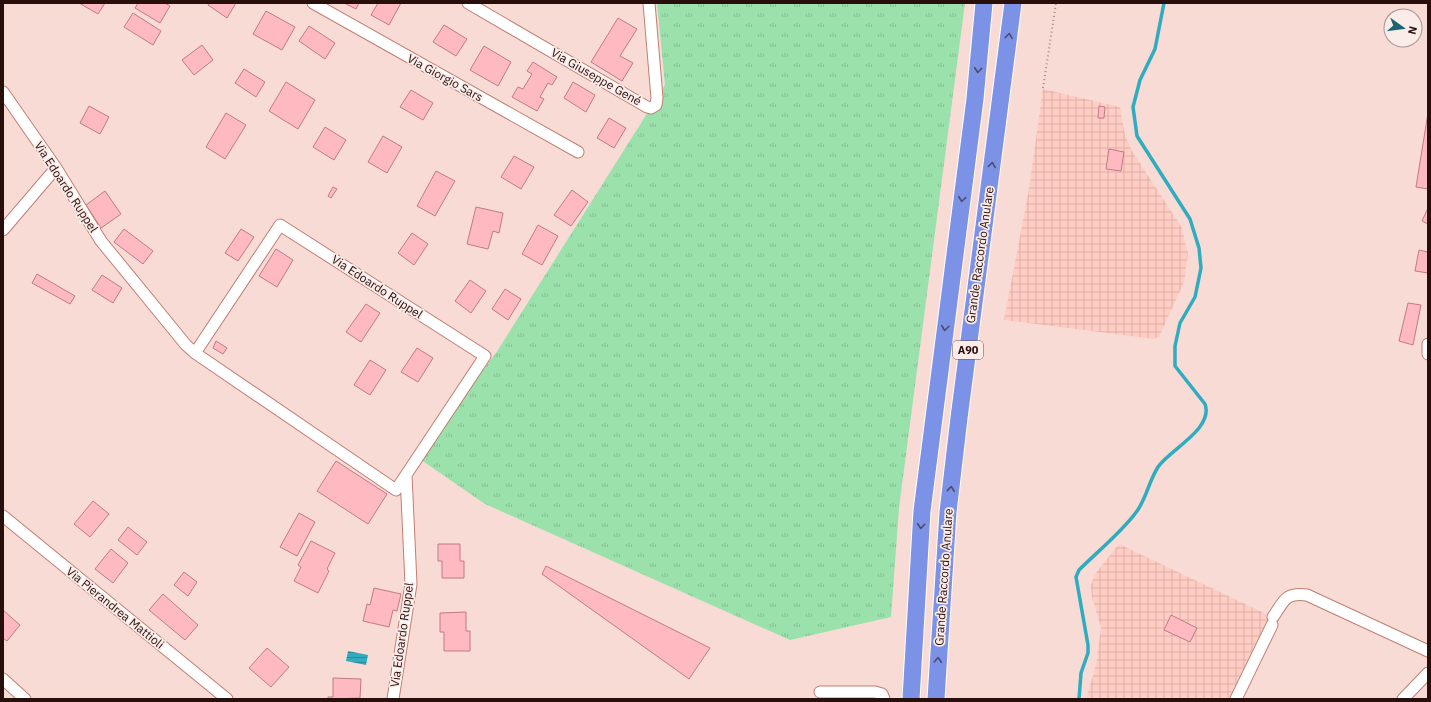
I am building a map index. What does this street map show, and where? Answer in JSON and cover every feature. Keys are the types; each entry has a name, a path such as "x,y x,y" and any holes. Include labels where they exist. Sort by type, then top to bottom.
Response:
{"highway":[{"name":"Grande Raccordo Anulare","path":"911,699 922,511 975,99 984,3"},
{"name":"Grande Raccordo Anulare","path":"936,699 950,496 1013,3"}],"street":[{"name":"Via Giorgio Sars","path":"313,3 578,152"},
{"name":"Via Giuseppe Gené","path":"468,3 579,69 651,108 656,105 658,98 649,3"},
{"name":"Via Edoardo Ruppel","path":"3,92 56,168 101,241 171,329 195,353 396,490 485,356 280,225 195,353"},
{"path":"3,230 56,168"},
{"path":"1428,344 1428,354"},
{"name":"Via Edoardo Ruppel","path":"393,699 411,584 406,475"},
{"name":"Via Pierandrea Mattioli","path":"3,516 227,699"},
{"path":"1236,699 1272,621 1286,597 1296,594 1307,595 1428,651"},
{"path":"1403,699 1428,673"},
{"path":"3,679 25,699"},
{"path":"820,692 874,692 882,694 884,699"}],"path":[{"path":"1043,88 1056,3"}],"shaded area":[{"path":"1043,89 1120,107 1125,135 1132,151 1182,228 1188,254 1184,282 1159,337 1154,339 1004,320 1029,189"},
{"path":"1119,544 1279,620 1240,699 1086,699 1096,665 1101,627 1092,598 1091,585 1095,574"}],"green space":[{"path":"657,3 965,3 899,508 891,617 790,640 485,504 417,457 496,353 665,85"}],"water":[{"path":"348,651 368,655 366,665 346,661"}],"building":[{"path":"79,3 105,3 98,14"},
{"path":"138,3 165,3 170,6 160,23 135,8"},
{"path":"209,3 236,3 227,18 208,5"},
{"path":"344,3 359,3 356,9"},
{"path":"378,3 401,3 389,25 371,15"},
{"path":"266,11 295,27 282,50 253,34"},
{"path":"133,13 161,31 153,45 124,27"},
{"path":"618,18 637,29 620,56 633,63 622,81 591,62"},
{"path":"444,25 467,39 456,56 433,42"},
{"path":"309,26 335,43 325,59 299,41"},
{"path":"202,45 213,60 194,75 182,60"},
{"path":"484,46 511,62 498,86 470,70"},
{"path":"533,62 557,77 552,85 548,83 540,97 544,99 537,111 512,97 518,87 523,89 532,74 527,71"},
{"path":"244,69 265,82 256,97 235,83"},
{"path":"286,82 315,100 298,129 269,111"},
{"path":"573,82 595,95 586,112 564,98"},
{"path":"411,90 433,103 423,120 400,107"},
{"path":"89,106 109,117 100,134 80,123"},
{"path":"1099,106 1105,107 1104,118 1098,118"},
{"path":"226,113 246,125 225,159 206,147"},
{"path":"1428,113 1428,189 1416,187"},
{"path":"609,118 626,128 614,148 597,138"},
{"path":"325,127 346,140 334,160 313,147"},
{"path":"383,136 402,147 387,173 368,162"},
{"path":"1109,149 1124,152 1121,171 1106,169"},
{"path":"514,156 534,167 521,189 501,177"},
{"path":"436,171 455,181 435,216 417,206"},
{"path":"333,187 337,189 331,198 328,196"},
{"path":"572,190 588,202 571,226 554,215"},
{"path":"105,191 121,214 101,228 86,205"},
{"path":"476,207 503,213 499,233 493,231 488,249 467,244"},
{"path":"1428,208 1428,224 1422,221"},
{"path":"538,225 558,236 542,265 522,254"},
{"path":"124,229 153,251 143,264 114,242"},
{"path":"241,229 254,237 238,261 225,253"},
{"path":"412,233 428,244 414,265 398,253"},
{"path":"276,249 293,260 277,287 259,276"},
{"path":"1419,250 1428,252 1428,273 1415,271"},
{"path":"37,274 75,296 70,304 32,283"},
{"path":"102,275 122,288 113,303 92,290"},
{"path":"470,280 486,291 471,313 455,301"},
{"path":"505,289 521,299 508,320 492,309"},
{"path":"1408,303 1421,305 1413,345 1399,341"},
{"path":"366,304 380,313 361,342 346,332"},
{"path":"216,341 227,348 223,354 213,348"},
{"path":"417,348 433,358 418,382 401,372"},
{"path":"370,360 386,370 370,395 354,385"},
{"path":"336,461 387,494 368,524 317,491"},
{"path":"93,501 109,514 90,537 74,524"},
{"path":"299,513 315,522 297,556 280,547"},
{"path":"128,527 147,542 137,555 118,540"},
{"path":"311,541 335,553 327,569 329,571 318,593 294,581 301,567 298,565"},
{"path":"438,544 460,544 460,561 464,561 464,578 442,578 442,561 438,561"},
{"path":"111,549 128,563 113,583 95,569"},
{"path":"546,566 710,648 689,679 542,574"},
{"path":"184,572 197,582 188,596 174,585"},
{"path":"374,588 401,594 397,611 393,610 389,627 363,621 367,604 370,605"},
{"path":"163,594 198,625 185,640 149,610"},
{"path":"3,610 20,625 7,641 3,638"},
{"path":"466,612 466,631 470,631 470,651 444,651 444,632 440,632 440,613"},
{"path":"1171,615 1197,628 1190,642 1164,630"},
{"path":"267,648 289,667 271,687 249,668"},
{"path":"333,678 361,679 360,698 328,699 328,697 333,697"}],"waterway":[{"path":"1079,699 1081,673 1088,653 1088,645 1076,577 1079,570 1131,519 1140,506 1158,467 1197,430 1203,422 1206,413 1205,404 1175,366 1175,346 1180,323 1195,297 1201,268 1199,248 1190,219 1137,136 1133,107 1140,80 1155,49 1164,3"}]}
